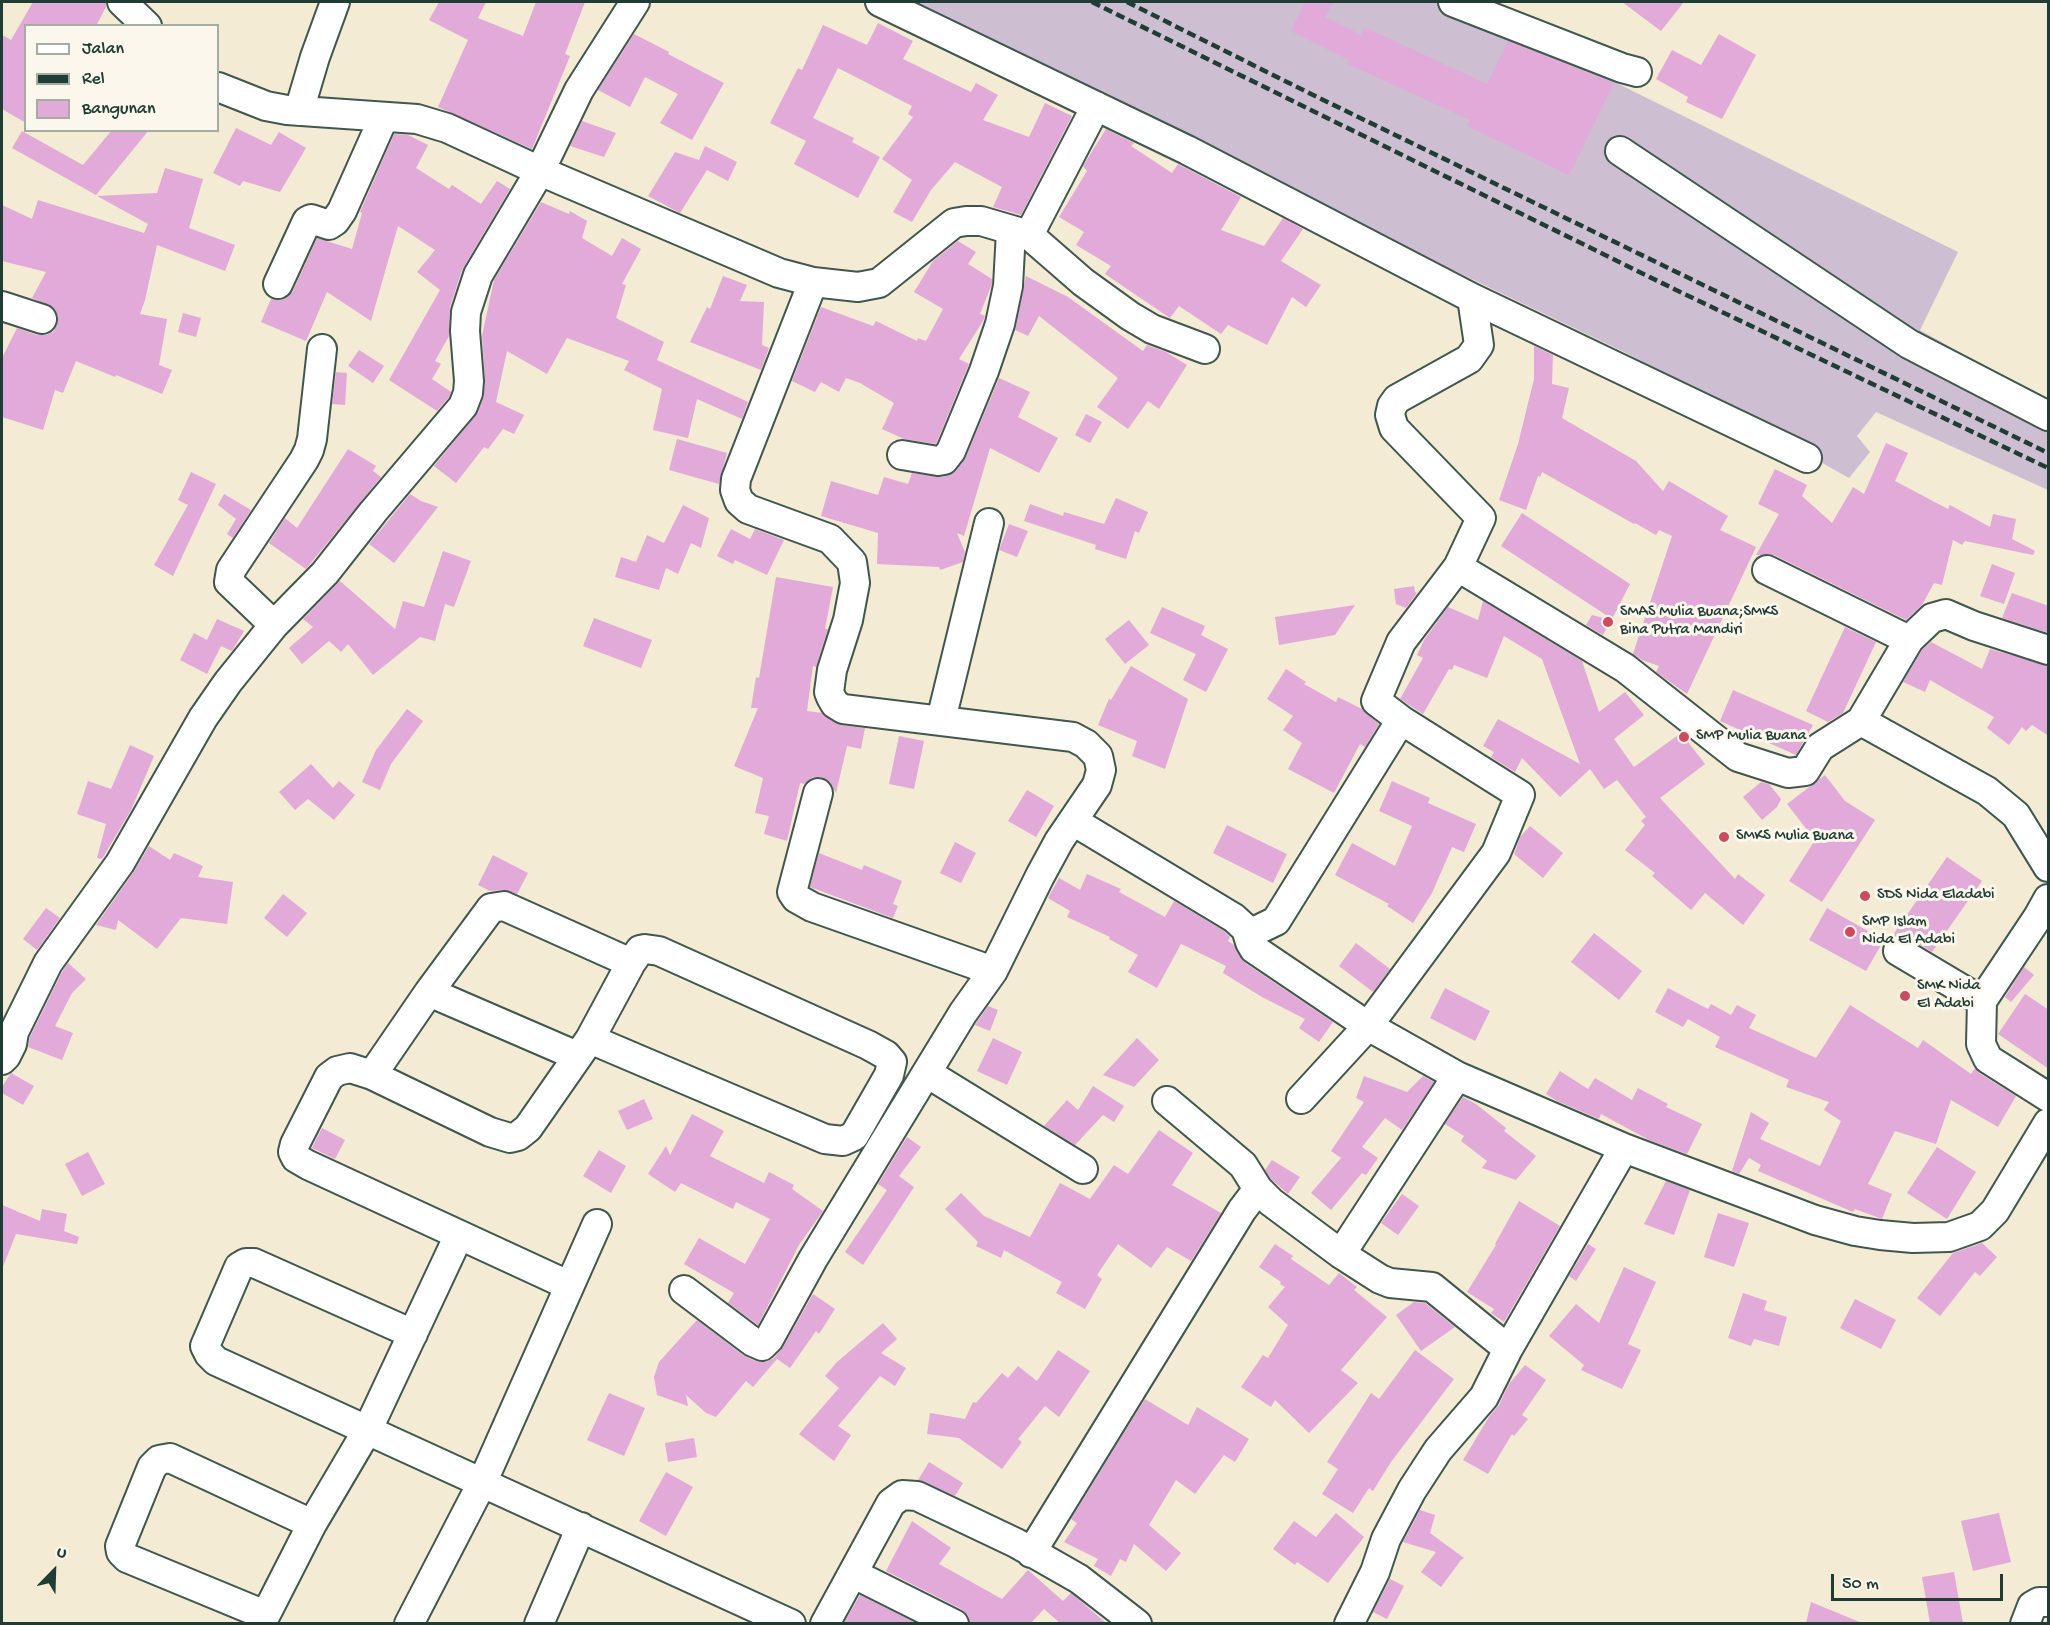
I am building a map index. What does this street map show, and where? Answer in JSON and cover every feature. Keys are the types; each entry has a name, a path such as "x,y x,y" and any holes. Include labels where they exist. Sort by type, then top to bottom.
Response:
{"street":[{"path":"122,2 145,24"},
{"path":"299,111 335,2"},
{"path":"2,1060 12,1044 14,1032 48,963 120,862 204,718 228,682 274,625 325,573 373,512 463,406 468,393 469,381 465,331 466,312 478,275 540,171 579,90 635,2"},
{"path":"880,2 1186,150 1472,298 1808,458"},
{"path":"1453,2 1637,72"},
{"path":"219,87 266,106 383,119 417,119 447,128 540,171 779,273 813,282 858,287 879,283 954,223 981,221 1020,233 1130,316 1152,329 1205,349"},
{"path":"902,455 938,461 944,460 951,451 984,371 1000,324 1020,233 1096,106"},
{"path":"278,284 306,220 311,219 329,225 342,211 383,119"},
{"path":"1620,151 1909,344 2049,416"},
{"path":"684,1290 753,1342 762,1346 769,1339 813,1259 963,1013 993,971 1044,867 1097,785 1101,770 1098,756 1086,744 1073,736 843,708 835,704 829,692 832,670 848,620 855,583 852,562 830,539 748,509 739,501 735,490 736,479 813,282"},
{"path":"1300,1099 1368,1026 1496,853 1520,795 1401,720 1376,701 1401,642 1458,567 1481,518 1394,428 1390,415 1397,399 1468,359 1479,345 1472,298"},
{"path":"2,306 42,319"},
{"path":"274,625 229,582 231,570 309,450 322,349"},
{"path":"941,720 989,523"},
{"path":"1458,567 1625,668 1738,757 1788,773 1805,771 1820,747 1861,721 1909,640 1932,618 1946,614 1974,626 2049,650"},
{"path":"1767,570 1909,640"},
{"path":"1249,934 1276,921 1401,720"},
{"path":"1861,721 1987,791 2016,815 2049,867"},
{"path":"818,793 792,892 796,898 812,908 993,971"},
{"path":"1073,821 1234,918 1244,925 1254,949 1368,1026 1457,1076 1624,1148 1815,1220 1855,1231 1913,1238 1949,1237 1980,1226 1995,1211 2049,1123"},
{"path":"2049,899 1982,1001 1981,1044 1988,1059 2049,1097"},
{"path":"372,1075 491,908 497,906 514,910 609,951 631,963"},
{"path":"429,992 584,1048 825,1139 843,1141 854,1136 889,1075 892,1062 886,1055 659,951 645,949 640,950 631,963 584,1048 528,1128 518,1136 510,1138 490,1132 372,1075 350,1068 338,1071 329,1077 295,1143 293,1152 296,1158 308,1166 568,1285"},
{"path":"1898,951 1982,1001"},
{"path":"927,1073 1083,1169"},
{"path":"1341,1254 1457,1076"},
{"path":"1167,1101 1243,1165 1258,1189 1271,1202 1341,1254 1390,1283 1432,1287 1508,1349"},
{"path":"1348,1623 1375,1572 1386,1539 1412,1490 1438,1450 1485,1397 1508,1349 1624,1148"},
{"path":"1031,1553 1242,1210 1258,1189"},
{"path":"409,1623 483,1481 597,1224"},
{"path":"312,1524 171,1458 159,1460 152,1467 120,1546 121,1552 127,1558 263,1619 312,1524 368,1429 459,1235"},
{"path":"413,1334 254,1263 246,1263 240,1266 205,1346 216,1360 791,1623"},
{"path":"825,1623 891,1503 902,1495 916,1496 1016,1543 1079,1580 1137,1623"},
{"path":"540,1623 581,1527"},
{"path":"854,1574 954,1623"},
{"path":"2025,1623 2032,1606 2038,1602 2049,1602"}],"shaded area":[{"path":"894,2 1453,2 1958,252 1920,330 2048,402 2048,490 1876,412 1857,436 1870,452 1849,478 1628,354"}],"building":[{"path":"33,2 106,2 106,7 97,24 24,24 24,122 2,109 2,35 11,40"},
{"path":"439,2 486,2 478,18 523,36 536,2 585,2 565,54 570,56 532,149 438,107 468,40 429,20"},
{"path":"1305,2 1334,2 1325,17 1361,35 1364,27 1487,84 1508,41 1614,83 1569,175 1467,126 1470,120 1348,64 1349,60 1291,31"},
{"path":"1622,2 1684,2 1661,31"},
{"path":"878,23 913,41 903,59 971,92 976,83 998,95 983,120 1029,137 1045,103 1072,116 1021,215 993,207 1002,187 955,162 931,190 912,222 893,212 912,180 882,159 913,117 908,114 912,106 838,68 813,118 854,138 852,142 880,157 858,198 794,164 806,141 770,123 798,68 802,70 823,25 867,45"},
{"path":"634,34 724,83 692,140 660,123 678,94 645,77 630,107 598,90"},
{"path":"1719,34 1756,55 1722,119 1686,102 1688,97 1656,79 1672,50 1701,65"},
{"path":"582,121 616,133 604,157 570,146"},
{"path":"236,128 271,145 279,132 306,148 280,192 243,181 240,186 213,173"},
{"path":"1106,129 1134,143 1131,146 1172,173 1178,164 1241,197 1221,230 1264,246 1283,218 1303,229 1281,261 1321,285 1306,307 1292,297 1267,345 1228,325 1221,334 1179,306 1170,318 1105,274 1111,266 1076,245 1084,232 1059,217 1087,171 1083,166"},
{"path":"22,131 83,165 110,132 147,132 96,195 12,148"},
{"path":"394,134 408,135 428,145 416,168 449,189 452,185 481,204 497,181 510,189 462,270 450,307 449,336 435,361 441,364 432,379 451,392 437,411 389,380 440,290 417,272 435,250 398,226 371,321 327,292 306,341 261,322 271,299 287,298 293,291 317,238 352,249 362,213 360,212"},
{"path":"705,146 737,162 728,181 707,170 680,213 648,196 675,152 699,160"},
{"path":"165,168 203,179 189,228 235,245 225,271 157,245 140,314 167,319 159,365 172,370 162,394 76,361 63,393 55,390 43,430 2,417 2,358 17,328 37,335 46,335 53,332 58,316 54,308 32,298 46,272 2,261 2,205 32,219 38,200 144,233 148,224 97,196 157,193"},
{"path":"541,202 569,214 570,211 587,221 582,238 612,256 622,238 641,249 622,284 626,285 616,318 664,342 657,360 748,402 742,419 697,399 688,438 653,430 662,389 624,370 629,361 567,338 547,374 507,351 496,402 524,415 514,434 503,429 488,449 484,447 456,483 434,466 478,412 483,399 485,382 482,336 494,280"},
{"path":"958,241 976,252 968,264 992,279 992,284 980,314 985,316 983,321 959,359 969,364 936,444 904,439 882,429 894,403 860,383 846,378 839,392 821,382 815,392 792,381 821,307 873,326 876,321 917,341 918,338 926,341 943,309 914,292 933,261"},
{"path":"723,276 747,285 740,301 764,302 762,345 769,348 761,370 690,342 707,307 710,309"},
{"path":"1026,276 1068,297 1143,351 1147,345 1166,352 1187,365 1159,409 1148,401 1128,429 1097,407 1118,378 1039,316 1028,336 1015,330"},
{"path":"183,313 201,318 196,337 178,332"},
{"path":"1534,346 1553,355 1552,384 1569,388 1562,418 1636,461 1663,491 1669,481 1728,516 1720,530 1756,547 1687,694 1656,672 1659,666 1633,654 1672,536 1659,530 1656,535 1542,472 1540,477 1538,476 1526,510 1499,500 1518,444 1534,379"},
{"path":"359,350 384,366 373,383 348,366"},
{"path":"336,372 347,373 345,405 332,404"},
{"path":"999,378 1030,392 1018,417 1058,438 1039,473 990,448 964,536 957,533 965,552 963,562 940,570 939,567 877,564 878,533 821,516 831,481 878,495 884,477 908,484 912,473 940,477 956,471 966,457"},
{"path":"1086,414 1102,422 1090,443 1075,435"},
{"path":"677,439 727,453 719,484 669,470"},
{"path":"1886,443 1908,453 1895,481 1948,509 1950,505 1990,527 1993,514 2016,519 2012,539 2035,551 2033,555 1965,541 1962,545 1953,540 1942,585 1934,583 1922,605 1906,620 1774,555 1756,555 1779,514 1758,504 1775,469 1807,485 1802,496 1832,523 1853,487 1864,494"},
{"path":"348,449 376,466 373,471 381,477 306,569 269,543 285,518 297,528"},
{"path":"191,472 216,484 173,576 154,565 188,505 178,500"},
{"path":"224,494 251,510 233,538 227,534 236,519 218,505"},
{"path":"410,494 438,507 394,563 369,544"},
{"path":"1116,498 1148,512 1139,533 1135,531 1126,559 1095,549 1096,545 1024,521 1030,504 1063,516 1064,512 1104,524"},
{"path":"683,505 709,518 701,548 691,543 678,574 666,568 659,590 615,577 621,557 636,562 647,535 664,543"},
{"path":"1522,513 1630,584 1612,619 1501,546"},
{"path":"1009,524 1028,531 1017,557 999,550"},
{"path":"731,529 750,539 755,529 784,540 767,575 735,560 733,564 717,556"},
{"path":"443,551 471,561 454,607 445,604 435,641 420,637 373,675 348,644 341,652 329,641 302,664 289,648 313,627 303,619 340,581 395,629 403,601 424,607"},
{"path":"1992,564 2015,573 2004,604 1980,596"},
{"path":"776,577 833,587 825,629 828,629 816,667 813,666 807,711 822,713 841,725 865,728 861,749 847,746 836,793 830,782 822,777 813,777 804,784 800,783 787,841 764,834 769,816 755,813 763,778 734,766 758,708 751,708 756,677 759,678"},
{"path":"1414,586 1417,593 1406,608 1396,604 1394,589"},
{"path":"2012,593 2049,606 2049,633 2002,618"},
{"path":"1483,601 1582,661 1599,712 1625,692 1644,715 1614,739 1634,767 1681,733 1705,764 1660,798 1735,879 1738,874 1765,895 1743,925 1705,893 1691,910 1652,876 1655,873 1625,850 1645,825 1641,821 1646,817 1617,780 1604,789 1590,769 1560,797 1522,758 1515,772 1491,757 1494,752 1483,746 1498,719 1580,764 1542,659 1504,636 1487,678 1454,665 1452,670 1449,669 1423,714 1400,699 1423,658 1417,655 1424,640 1448,607 1478,620"},
{"path":"1355,605 1335,635 1279,645 1275,617"},
{"path":"1162,607 1205,626 1201,635 1228,649 1206,692 1183,680 1196,654 1150,633"},
{"path":"1592,615 1611,620 1603,635 1586,625"},
{"path":"594,618 652,640 641,668 583,646"},
{"path":"217,619 244,631 232,651 221,646 207,674 180,660 194,633 207,640"},
{"path":"1129,620 1149,645 1125,664 1105,639"},
{"path":"1845,627 1876,642 1843,713 1828,722 1806,711"},
{"path":"1931,642 1982,669 1990,649 2049,666 2049,736 2032,725 2026,731 2022,727 2009,745 1987,728 1994,717 1930,680 1925,692 1903,682 1922,650"},
{"path":"1131,666 1188,699 1165,769 1132,756 1137,741 1098,725 1109,699 1111,700"},
{"path":"1286,669 1306,682 1304,684 1336,702 1338,697 1362,709 1379,724 1365,747 1360,744 1334,793 1288,769 1302,743 1283,730 1293,716 1267,699"},
{"path":"1733,690 1813,725 1796,755 1720,721"},
{"path":"407,709 423,721 391,764 380,790 362,782 376,750"},
{"path":"899,736 924,741 914,789 889,784"},
{"path":"130,745 154,756 131,810 102,859 97,858 106,824 77,814 88,781 111,789"},
{"path":"311,764 333,788 339,781 355,795 334,820 308,799 295,810 279,792"},
{"path":"1825,775 1845,801 1875,820 1822,902 1789,881 1815,840 1787,804"},
{"path":"1392,781 1430,798 1428,803 1476,824 1464,852 1452,847 1432,893 1413,923 1387,906 1389,904 1335,875 1352,843 1395,866 1412,826 1379,811"},
{"path":"1761,782 1769,784 1781,799 1777,807 1762,820 1743,797"},
{"path":"1027,790 1054,806 1036,837 1008,821"},
{"path":"1227,825 1287,854 1273,883 1213,853"},
{"path":"1530,826 1563,853 1543,878 1514,854 1520,837"},
{"path":"955,842 976,853 961,883 940,873"},
{"path":"149,846 170,860 174,853 203,866 198,877 233,882 227,924 181,918 157,949 118,920 116,930 96,925"},
{"path":"819,853 862,870 864,865 902,881 893,904 898,906 893,918 810,887"},
{"path":"493,855 528,873 517,894 502,890 490,891 478,885"},
{"path":"1947,857 1982,881 1932,952 1906,937 1893,935"},
{"path":"1087,874 1121,889 1119,892 1165,917 1174,901 1224,931 1230,937 1228,941 1234,945 1245,963 1333,1022 1319,1042 1299,1028 1305,1019 1262,997 1223,973 1226,966 1181,944 1157,988 1128,972 1138,955 1109,939 1110,937 1067,917 1070,911 1048,898 1059,878 1080,890"},
{"path":"283,894 307,913 287,937 264,918"},
{"path":"46,908 60,918 37,950 23,939"},
{"path":"1827,908 1884,940 1866,971 1809,940"},
{"path":"1594,933 1642,971 1619,1000 1571,962"},
{"path":"1356,943 1390,969 1373,992 1339,966"},
{"path":"68,963 86,979 72,993 55,1026 73,1033 62,1060 28,1047 30,1037"},
{"path":"2024,967 2034,975 2011,1002 2005,997"},
{"path":"1445,988 1490,1011 1475,1041 1430,1018"},
{"path":"1668,988 1708,1009 1711,1004 1731,1015 1737,1005 1756,1015 1749,1028 1816,1058 1850,1005 1918,1048 1923,1040 1971,1074 1975,1068 1979,1073 2016,1096 1998,1127 1951,1100 1936,1144 1895,1131 1868,1184 1892,1194 1882,1219 1855,1209 1853,1212 1758,1171 1761,1165 1749,1158 1739,1174 1732,1171 1751,1112 1769,1123 1760,1139 1820,1166 1841,1121 1824,1110 1829,1102 1786,1087 1789,1080 1715,1047 1720,1037 1688,1019 1683,1027 1655,1012"},
{"path":"2025,994 2049,1010 2049,1069 1998,1034"},
{"path":"988,1006 998,1010 990,1031 975,1025"},
{"path":"993,1038 1022,1052 1007,1085 977,1071"},
{"path":"1137,1038 1159,1060 1134,1087 1103,1075"},
{"path":"1560,1071 1588,1089 1595,1078 1632,1100 1638,1088 1668,1104 1666,1107 1702,1124 1687,1154 1649,1140 1601,1114 1599,1119 1546,1094"},
{"path":"11,1073 34,1086 23,1105 2,1093 2,1087"},
{"path":"1364,1076 1407,1092 1423,1076 1434,1082 1402,1130 1385,1118 1362,1147 1378,1158 1366,1175 1362,1173 1331,1210 1311,1193 1341,1158 1331,1151 1364,1102 1356,1098"},
{"path":"1093,1086 1124,1106 1114,1122 1103,1115 1075,1145 1044,1126 1067,1100 1078,1110"},
{"path":"1463,1097 1476,1104 1506,1128 1504,1131 1536,1156 1516,1180 1482,1168 1487,1161 1461,1141 1464,1136 1445,1124"},
{"path":"644,1099 653,1119 627,1130 618,1111"},
{"path":"692,1114 724,1131 710,1156 764,1183 769,1172 794,1185 792,1189 823,1211 799,1245 758,1325 728,1303 734,1293 684,1264 699,1238 745,1264 770,1219 736,1202 733,1209 681,1183 675,1192 648,1174 666,1146 670,1155"},
{"path":"322,1128 345,1140 335,1159 312,1148"},
{"path":"1159,1130 1193,1153 1172,1185 1221,1213 1191,1261 1167,1247 1151,1268 1118,1244 1097,1275 1102,1279 1085,1309 1056,1293 1062,1282 1004,1250 1001,1258 976,1246 978,1242 945,1209 961,1193 984,1216 1030,1237 1060,1183 1090,1199 1114,1165 1128,1174"},
{"path":"907,1137 921,1147 899,1176 914,1187 863,1265 845,1252 887,1190 878,1184"},
{"path":"1937,1147 1976,1172 1947,1219 1907,1193"},
{"path":"599,1150 626,1166 611,1193 583,1176"},
{"path":"88,1152 105,1184 82,1196 65,1164"},
{"path":"1272,1160 1300,1177 1288,1194 1271,1179 1265,1170"},
{"path":"1666,1181 1690,1190 1674,1235 1644,1224"},
{"path":"1402,1194 1419,1206 1398,1235 1381,1223"},
{"path":"1519,1201 1560,1226 1504,1322 1491,1313 1494,1309 1467,1292 1496,1245"},
{"path":"2,1205 40,1221 42,1209 67,1214 64,1231 79,1237 77,1244 16,1234 2,1269"},
{"path":"1718,1213 1749,1223 1734,1267 1704,1257"},
{"path":"1982,1243 1997,1257 1980,1276 1975,1272 1940,1316 1917,1298 1953,1253"},
{"path":"1275,1244 1293,1256 1291,1259 1329,1285 1339,1273 1357,1287 1354,1290 1387,1317 1341,1370 1358,1383 1309,1433 1275,1400 1271,1407 1241,1387 1263,1355 1268,1358 1288,1325 1268,1307 1285,1287 1259,1267"},
{"path":"1588,1244 1596,1249 1576,1281 1569,1276"},
{"path":"1624,1267 1656,1282 1628,1344 1641,1350 1622,1389 1581,1370 1584,1365 1549,1336 1576,1304 1599,1323"},
{"path":"1743,1293 1767,1301 1764,1310 1787,1317 1779,1346 1754,1339 1751,1346 1728,1338"},
{"path":"813,1294 835,1309 819,1334 816,1331 790,1368 777,1359 753,1387 746,1381 716,1417 706,1413 686,1395 688,1406 657,1395 654,1377 659,1362 697,1320 743,1355 755,1361 766,1362 774,1358 783,1347"},
{"path":"1855,1299 1896,1320 1881,1349 1840,1328"},
{"path":"1414,1302 1425,1303 1455,1327 1421,1351 1396,1315"},
{"path":"883,1323 897,1339 881,1353 906,1368 895,1386 880,1376 838,1426 851,1435 834,1461 799,1434 839,1388 825,1376 837,1362"},
{"path":"1058,1350 1090,1371 1059,1417 1045,1406 1018,1439 1022,1442 1002,1469 959,1438 927,1434 930,1413 965,1419 973,1402 976,1403 1002,1373 1008,1378 1018,1366 1037,1381"},
{"path":"1415,1350 1454,1379 1391,1462 1373,1491 1369,1488 1353,1513 1322,1494 1338,1469 1327,1462 1371,1393 1379,1399"},
{"path":"1525,1365 1546,1380 1522,1415 1528,1419 1514,1436 1512,1434 1488,1474 1463,1460 1499,1405 1509,1384"},
{"path":"609,1393 645,1408 624,1456 587,1440"},
{"path":"1145,1399 1188,1425 1197,1407 1249,1439 1235,1462 1224,1455 1195,1494 1176,1480 1149,1525 1181,1553 1166,1571 1134,1544 1126,1562 1120,1559 1111,1576 1094,1566 1098,1559 1064,1542 1077,1523 1071,1519"},
{"path":"694,1438 697,1457 668,1462 665,1443"},
{"path":"929,1462 963,1483 955,1496 918,1480"},
{"path":"666,1472 693,1487 666,1536 639,1521"},
{"path":"1420,1510 1435,1515 1430,1533 1464,1558 1441,1587 1421,1572 1436,1552 1403,1542"},
{"path":"1336,1513 1364,1537 1328,1583 1297,1562 1295,1565 1273,1549 1294,1521 1316,1537"},
{"path":"1999,1513 2011,1562 1973,1571 1961,1521"},
{"path":"912,1521 951,1548 939,1564 1002,1599 1028,1570 1063,1601 1071,1593 1106,1623 1060,1623 1044,1609 1031,1623 970,1623 968,1615 961,1609 886,1571"},
{"path":"1954,1572 1963,1623 1930,1623 1922,1577"},
{"path":"1390,1579 1404,1586 1387,1619 1373,1612"},
{"path":"860,1595 916,1623 844,1623"},
{"path":"1811,1602 1862,1623 1806,1623"}],"railway":[{"path":"1092,2 1674,289 2048,468"},
{"path":"1127,2 2048,453"}],"place":[{"name":"SMAS Mulia Buana;SMKS Bina Putra Mandiri","path":"1608,622"},
{"name":"SMP Mulia Buana","path":"1684,737"},
{"name":"SMKS Mulia Buana","path":"1724,837"},
{"name":"SDS Nida Eladabi","path":"1865,896"},
{"name":"SMP Islam Nida El Adabi","path":"1850,932"},
{"name":"SMK Nida El Adabi","path":"1905,996"}]}
